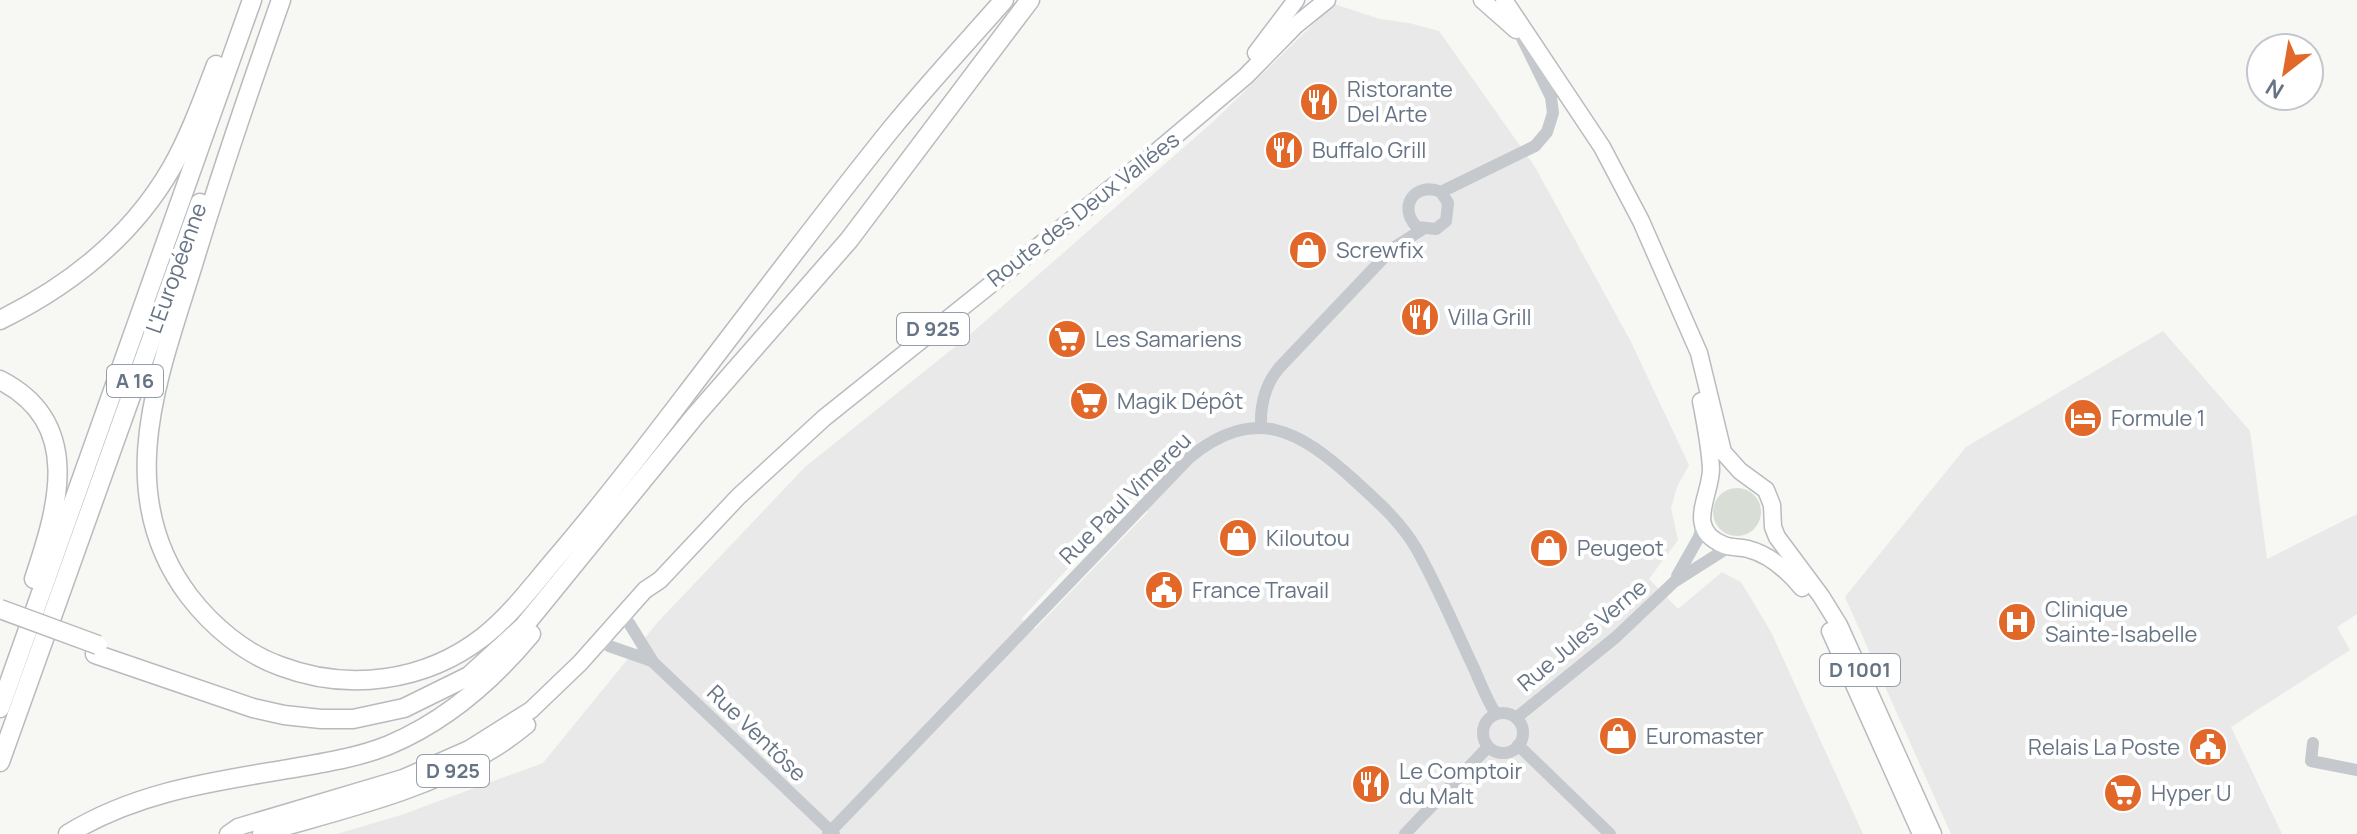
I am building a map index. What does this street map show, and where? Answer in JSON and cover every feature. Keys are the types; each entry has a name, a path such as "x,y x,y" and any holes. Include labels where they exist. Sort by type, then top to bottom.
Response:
{"highway":[{"path":"0,320 66,282 101,254 137,218 173,165 190,130 242,0"},
{"name":"L'Européenne","path":"0,708 252,0"},
{"name":"L'Européenne","path":"0,762 273,0"},
{"path":"281,0 219,177 151,407 145,471 148,505 157,539 171,569 203,615 245,649 273,664 302,674 360,681 383,679 435,664 463,651 511,612 590,518 829,207 896,124 1004,0"},
{"path":"68,834 118,807 153,795 354,756 387,746 427,726 471,695 516,652 592,546 695,416 875,208 1030,0"},
{"path":"0,380 17,389 40,413 50,431 57,455 59,479 37,568 0,678"},
{"path":"0,621 233,691 296,706 337,709 381,703 440,683 492,642 520,615 549,579 590,518"},
{"path":"0,609 212,696 284,715 337,719 404,708 469,676 524,626 592,546"}],"main road":[{"name":"Route des Deux Vallées","path":"1221,95 1296,0"},
{"name":"Route des Deux Vallées","path":"228,834 238,827 403,778 469,749 531,710 738,497 824,418 1155,153 1246,76 1296,25 1327,0"},
{"path":"1482,0 1537,50"},
{"path":"1504,0 1602,147 1647,233 1699,353 1723,452 1748,478 1766,490 1771,500 1773,516 1764,536 1736,547 1711,536 1703,521 1702,505 1711,466 1684,319"},
{"path":"1706,495 1721,480 1732,476 1748,478"},
{"name":"D 1001","path":"1773,516 1777,537 1839,625 1933,834"},
{"name":"D 1001","path":"1736,547 1766,555 1796,581 1821,613 1921,834"},
{"name":"Route des Deux Vallées","path":"261,834 395,793 444,775 492,751 544,714 629,623 652,596 660,580"}],"street":[{"path":"1393,248 1410,217 1409,203 1416,193 1428,188 1441,192 1535,146 1547,132 1553,113 1551,97 1518,32"},
{"path":"1261,428 1263,401 1272,376 1393,248 1423,229 1436,229 1446,221 1450,209 1441,192"},
{"path":"1410,217 1423,229"},
{"name":"Rue Paul Vimereu","path":"831,833 1189,458 1214,440 1244,429 1261,428 1293,434 1310,442 1401,526 1426,567 1496,714"},
{"name":"Rue Jules Verne","path":"1674,582 1699,537 1703,521"},
{"name":"Rue Jules Verne","path":"1516,718 1612,641 1674,582 1736,547"},
{"name":"Rue Ventôse","path":"629,623 653,662 831,833"},
{"name":"Rue Ventôse","path":"609,646 653,662"},
{"path":"1496,714 1516,718 1522,731 1518,745 1507,752 1488,747 1483,737 1484,725 1496,714"},
{"path":"2313,743 2311,761 2357,770"},
{"path":"1518,745 1610,834"},
{"path":"1405,834 1488,747"}],"shaded area":[{"path":"1334,4 1380,19 1439,31 1535,167 1630,340 1689,465 1677,487 1671,508 1678,540 1649,579 1678,609 1722,572 1741,582 1771,632 1863,834 337,834 401,815 543,763 657,623 805,467 966,338 1214,121","holes":["1133,498 1148,512 1035,629 1021,619"]},
{"path":"2163,331 2250,431 2267,559 2357,514 2357,614 2337,627 2350,650 2231,727 2282,834 1951,834 1845,597 1966,447"},
{"path":"1737,488 1754,495 1761,512 1754,529 1737,536 1720,529 1713,512 1720,495"}],"place":[{"name":"Ristorante Del Arte","path":"1319,102"},
{"name":"Buffalo Grill","path":"1284,150"},
{"name":"Screwfix","path":"1308,250"},
{"name":"Villa Grill","path":"1420,317"},
{"name":"Les Samariens","path":"1067,339"},
{"name":"Magik Dépôt","path":"1089,401"},
{"name":"Formule 1","path":"2083,418"},
{"name":"Kiloutou","path":"1238,538"},
{"name":"Peugeot","path":"1549,548"},
{"name":"France Travail","path":"1164,590"},
{"name":"Clinique Sainte-Isabelle","path":"2017,622"},
{"name":"Euromaster","path":"1618,736"},
{"name":"Relais La Poste","path":"2208,747"},
{"name":"Le Comptoir du Malt","path":"1371,784"},
{"name":"Hyper U","path":"2123,793"}]}
